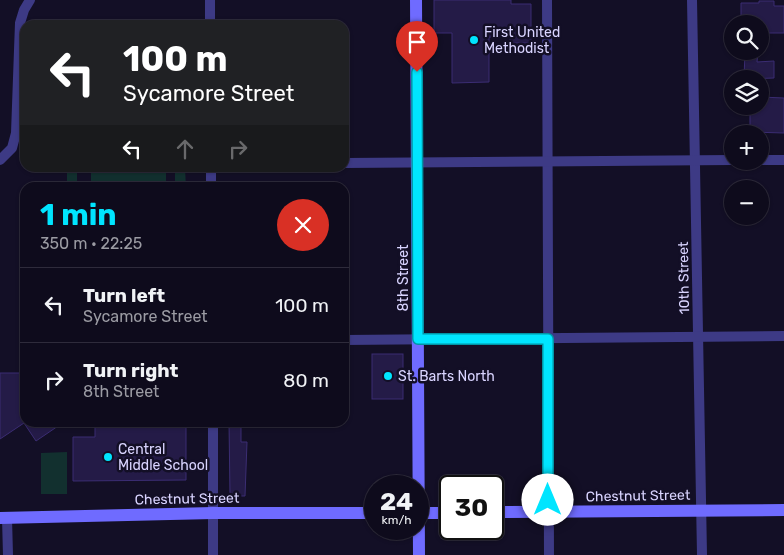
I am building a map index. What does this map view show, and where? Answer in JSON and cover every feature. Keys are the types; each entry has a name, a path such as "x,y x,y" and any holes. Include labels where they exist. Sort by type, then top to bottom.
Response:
{"street":[{"path":"21,20 30,0"},
{"path":"210,0 210,20"},
{"name":"8th Street","path":"416,0 418,475"},
{"path":"548,0 549,555"},
{"name":"10th Street","path":"692,0 702,555"},
{"path":"1,159 12,148 16,133 20,23"},
{"path":"349,163 724,160"},
{"path":"769,160 784,160"},
{"path":"349,340 784,336"},
{"path":"213,427 213,555"},
{"name":"Chestnut Street","path":"504,512 784,510"},
{"name":"Chestnut Street","path":"4,518 213,513 364,513"},
{"path":"4,518 8,555"},
{"name":"8th Street","path":"419,540 419,555"}],"green space":[{"path":"67,172 77,172 77,182 67,182"},
{"path":"91,172 166,172 166,182 91,182"},
{"path":"175,172 185,172 186,182 175,182"},
{"path":"67,452 67,494 41,494 41,453"}],"building":[{"name":"First United Methodist","path":"434,0 511,0 511,4 531,4 531,43 510,43 510,37 489,37 489,82 452,83 452,33 434,33"},
{"path":"759,1 774,1 774,6 784,6 784,33 769,33 769,15 741,15 741,3 759,3"},
{"path":"745,60 757,60 757,62 774,61 774,78 769,78 769,70 744,70"},
{"path":"769,97 784,98 784,133 769,133 769,125 750,125 750,115 769,115"},
{"name":"St. Barts North","path":"372,354 403,354 403,399 372,399"},
{"path":"0,373 20,373 20,426 0,439"},
{"path":"27,427 57,427 36,441"},
{"name":"Central Middle School","path":"95,427 186,427 186,480 73,481 73,437 95,437"},
{"path":"229,427 241,427 241,442 247,442 245,496 230,496"}],"place":[{"name":"First United Methodist","path":"474,40"},
{"name":"St. Barts North","path":"388,376"},
{"name":"Central Middle School","path":"108,457"}],"route":[{"path":"417,72 418,339 548,339 548,500"}]}
